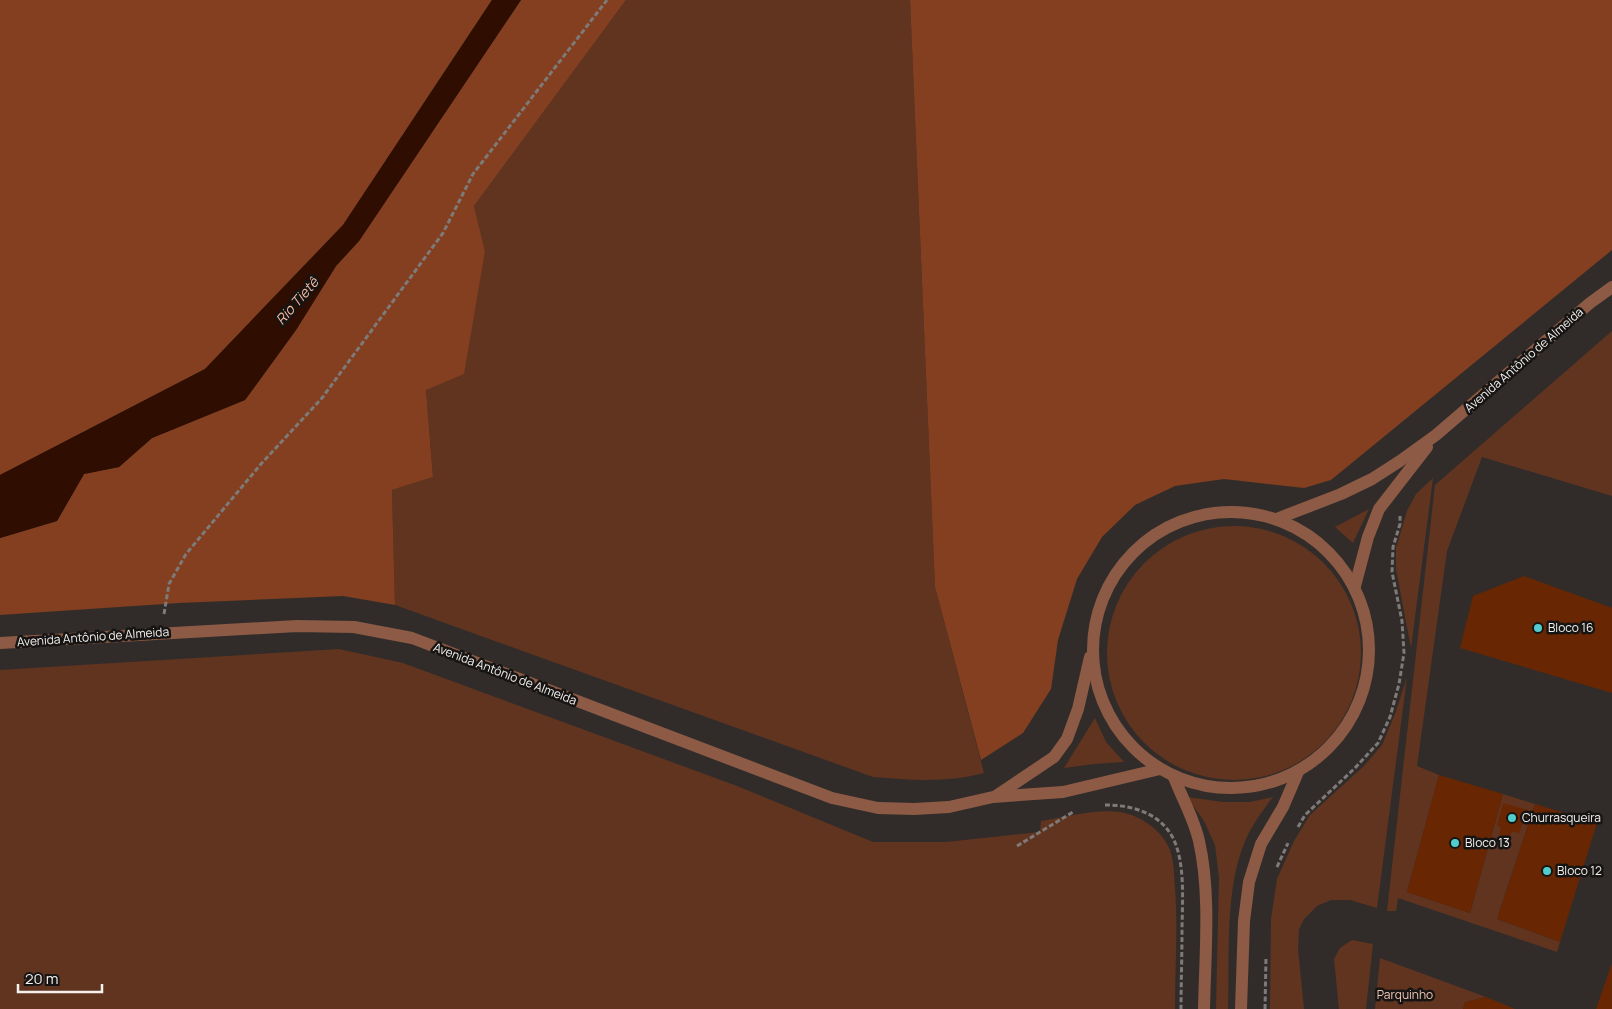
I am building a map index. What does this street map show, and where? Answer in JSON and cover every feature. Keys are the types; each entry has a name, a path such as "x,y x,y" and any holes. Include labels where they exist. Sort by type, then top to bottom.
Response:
{"street":[{"name":"Avenida Antônio de Almeida","path":"1279,518 1341,494 1372,479 1436,435 1590,303 1612,287"},
{"name":"Avenida Antônio de Almeida","path":"1355,586 1368,537 1379,509 1436,435"},
{"name":"Avenida Antônio de Almeida","path":"994,797 1054,757 1067,738 1078,709 1092,649 1098,611 1113,576 1144,541 1168,525 1204,512 1242,510 1279,518 1310,534 1336,558 1355,586 1368,627 1369,670 1356,711 1332,746 1298,772 1268,784 1234,789 1201,786 1174,777 1160,769 1132,747 1110,718 1097,685 1092,649"},
{"name":"Avenida Antônio de Almeida","path":"0,643 161,632 297,626 354,627 412,638 832,798 878,808 914,809 949,807 994,797 1063,792 1160,769"},
{"path":"1241,1009 1244,920 1249,882 1261,844 1283,808 1298,772"},
{"path":"1174,777 1199,840 1204,873 1206,931 1204,1009"}],"path":[{"path":"161,632 169,584 186,554 261,464 322,398 443,233 473,174 607,0"},
{"path":"1296,829 1305,815 1355,768 1378,743 1390,717 1399,684 1404,653 1402,621 1392,572 1393,547 1400,524 1397,485"},
{"path":"1102,805 1122,805 1145,811 1161,823 1173,838 1180,864 1182,900 1181,1009"},
{"path":"1017,846 1080,808"},
{"path":"1276,869 1292,836"},
{"path":"1265,1009 1266,948"}],"green space":[{"path":"626,0 910,0 935,587 984,773 943,779 915,780 873,777 395,605 392,490 433,477 426,390 485,251 474,206"},
{"path":"1612,331 1612,496 1482,457 1447,551 1417,766 1439,775 1407,892 1470,913 1503,794 1535,804 1497,919 1560,942 1557,952 1398,898 1396,911 1387,911 1435,485"},
{"path":"1433,478 1411,648 1396,569 1396,548 1407,511 1416,494"},
{"path":"1369,509 1353,543 1335,527"},
{"path":"1234,526 1259,529 1282,536 1294,541 1324,563 1346,593 1351,605 1358,628 1361,653 1358,678 1351,701 1346,713 1324,743 1294,765 1282,770 1259,777 1234,780 1209,777 1186,770 1174,765 1144,743 1122,713 1117,701 1110,678 1107,653 1110,628 1117,605 1122,593 1144,563 1174,541 1186,536 1209,529"},
{"path":"339,649 403,663 737,786 873,842 946,842 1040,832 1041,821 1090,812 1120,812 1143,820 1156,830 1167,843 1174,868 1176,918 1175,1009 0,1009 0,670"},
{"path":"1407,677 1377,908 1350,900 1331,900 1317,906 1304,919 1299,929 1298,949 1304,1009 1270,1009 1271,919 1277,879 1294,841 1310,815 1364,766 1382,745 1395,714"},
{"path":"1095,718 1106,742 1124,762 1064,768"},
{"path":"1187,797 1223,802 1250,802 1273,797 1258,817 1246,839 1234,879 1231,900 1228,1009 1216,1009 1219,877 1215,845 1204,821"},
{"path":"1352,940 1373,944 1366,1009 1339,1009 1334,959 1340,948"},
{"name":"Parquinho","path":"1380,958 1486,997 1465,1002 1463,1009 1375,1009"}],"shaded area":[{"path":"0,0 492,0 343,225 205,369 0,475"},
{"path":"521,0 626,0 474,206 485,251 464,374 426,390 433,477 392,490 395,605 343,596 179,603 0,615 0,538 57,521 84,474 119,467 152,438 245,400 296,330 336,266 359,241"},
{"path":"910,0 1612,0 1612,250 1331,480 1304,488 1224,479 1175,486 1135,505 1102,537 1077,579 1058,640 1051,689 1023,733 981,760 935,587"}],"water":[{"name":"Rio Tietê","path":"492,0 521,0 359,241 336,266 296,330 245,400 152,438 119,467 84,474 57,521 0,538 0,475 205,369 343,225"}],"building":[{"name":"Bloco 16","path":"1524,576 1612,608 1612,693 1460,648 1473,596"},
{"name":"Bloco 13","path":"1439,775 1503,794 1470,913 1407,892"},
{"name":"Churrasqueira","path":"1503,803 1528,810 1519,833 1512,831 1509,838 1499,834 1501,827 1497,826"},
{"name":"Bloco 12","path":"1535,804 1597,823 1560,942 1497,919"},
{"path":"1612,963 1612,1009 1596,1009"},
{"path":"1486,997 1515,1009 1463,1009 1465,1002"}],"place":[{"name":"Bloco 16","path":"1538,628"},
{"name":"Churrasqueira","path":"1512,818"},
{"name":"Bloco 13","path":"1455,843"},
{"name":"Bloco 12","path":"1547,871"}]}
